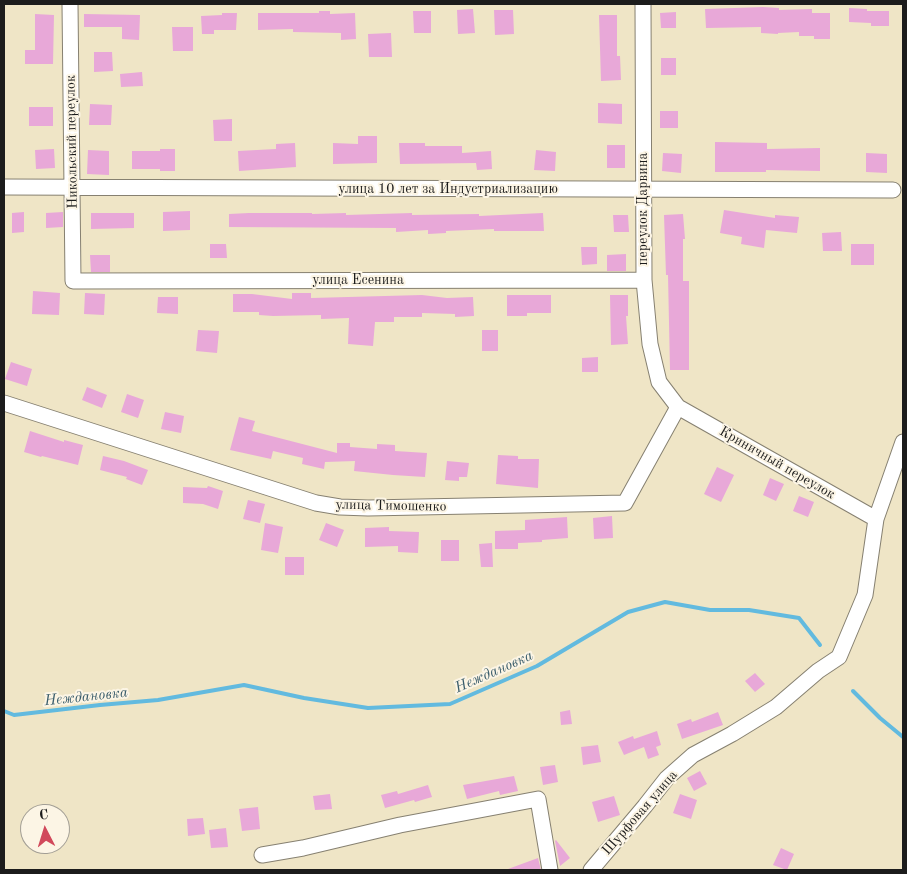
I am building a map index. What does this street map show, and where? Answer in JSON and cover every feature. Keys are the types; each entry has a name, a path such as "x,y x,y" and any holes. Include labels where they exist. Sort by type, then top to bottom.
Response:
{"street":[{"name":"Никольский переулок","path":"70,4 73,281"},
{"name":"переулок Дарвина","path":"643,4 644,280 650,344 659,382 678,407"},
{"name":"улица 10 лет за Индустриализацию","path":"4,187 893,190"},
{"name":"улица Есенина","path":"73,281 644,280"},
{"name":"улица Тимошенко","path":"4,403 316,503 340,507 368,508 625,503 678,407"},
{"name":"Криничный переулок","path":"678,407 876,520"},
{"path":"876,520 903,442"},
{"name":"Шурфовая улица","path":"591,870 667,778 693,755 776,707 818,671 839,657 865,595 876,520"},
{"path":"262,855 303,848 400,825 538,799 550,870"}],"building":[{"path":"779,8 779,10 812,9 812,13 830,13 830,39 814,39 814,36 799,36 799,32 761,33 761,27 706,28 705,9"},
{"path":"849,8 867,9 867,11 889,11 889,26 871,26 871,23 849,22"},
{"path":"473,9 475,33 458,34 457,10"},
{"path":"494,10 513,10 514,34 495,35"},
{"path":"319,11 330,11 330,14 355,13 356,39 341,40 341,33 293,32 293,29 258,30 258,13 319,13"},
{"path":"413,11 431,11 431,33 414,33"},
{"path":"676,12 676,28 661,28 660,13"},
{"path":"222,13 237,13 236,30 214,30 214,34 202,34 201,16 222,15"},
{"path":"35,14 54,15 53,64 25,64 25,50 35,50"},
{"path":"84,14 140,15 139,40 122,39 122,27 84,27"},
{"path":"599,15 617,15 617,56 620,56 621,80 601,81"},
{"path":"172,27 193,27 193,51 173,51"},
{"path":"391,33 392,57 369,57 368,34"},
{"path":"94,52 112,52 113,71 94,72"},
{"path":"661,58 676,58 676,75 661,75"},
{"path":"142,72 143,86 121,87 120,74"},
{"path":"598,103 622,104 622,124 598,123"},
{"path":"90,104 112,105 111,125 89,125"},
{"path":"29,107 53,107 53,126 29,126"},
{"path":"660,111 678,111 678,128 660,128"},
{"path":"232,119 232,141 214,141 213,120"},
{"path":"358,136 377,136 377,163 333,164 333,143 358,144"},
{"path":"715,142 767,143 767,149 820,148 820,171 766,170 766,172 715,172"},
{"path":"295,143 296,167 239,171 238,151 276,149 276,144"},
{"path":"399,143 425,143 425,146 462,146 462,153 491,151 492,169 477,170 476,163 400,164"},
{"path":"607,145 625,145 625,168 607,168"},
{"path":"54,149 55,168 36,169 35,150"},
{"path":"160,149 175,149 175,171 132,169 132,151 160,151"},
{"path":"88,150 109,151 109,175 87,174"},
{"path":"536,150 556,152 555,171 534,170"},
{"path":"663,153 682,154 681,173 662,171"},
{"path":"866,153 887,154 887,173 866,172"},
{"path":"724,210 775,218 775,215 799,217 797,233 766,230 764,248 741,244 742,237 720,233"},
{"path":"190,211 190,230 163,231 163,212"},
{"path":"24,212 24,232 12,233 12,213"},
{"path":"63,212 63,227 46,228 46,213"},
{"path":"91,213 134,213 134,228 91,229"},
{"path":"346,213 346,215 412,213 412,215 479,214 479,216 543,213 544,231 494,231 494,229 446,231 446,233 428,234 428,230 396,232 396,228 229,227 229,214"},
{"path":"683,214 685,239 683,239 683,281 689,281 689,370 670,370 668,275 666,275 664,215"},
{"path":"613,215 628,215 629,232 614,232"},
{"path":"841,232 842,251 823,251 822,233"},
{"path":"210,244 226,244 227,258 210,258"},
{"path":"851,244 874,244 874,265 851,265"},
{"path":"581,247 597,247 597,264 582,265"},
{"path":"626,254 626,271 607,271 607,255"},
{"path":"90,255 110,255 110,272 91,272"},
{"path":"33,291 60,293 59,315 32,314"},
{"path":"85,293 105,294 104,315 84,314"},
{"path":"292,293 311,293 311,298 422,295 447,298 473,297 474,316 455,317 455,314 422,313 422,317 394,317 394,322 375,322 373,346 348,344 349,318 321,319 321,315 273,316 259,315 259,312 233,312 233,294 252,294 292,299"},
{"path":"507,295 551,295 551,313 527,313 527,316 507,316"},
{"path":"610,295 628,295 628,316 626,316 628,344 611,345"},
{"path":"158,297 178,297 178,314 157,313"},
{"path":"198,330 219,331 217,353 196,351"},
{"path":"482,330 498,330 498,351 482,351"},
{"path":"598,357 598,372 582,372 582,358"},
{"path":"11,362 32,369 27,386 5,379"},
{"path":"87,387 107,395 102,408 82,400"},
{"path":"127,394 144,400 138,418 121,412"},
{"path":"165,412 184,416 181,433 161,429"},
{"path":"239,417 255,421 252,431 337,453 337,443 350,443 350,447 377,449 377,444 395,445 395,451 427,453 425,477 354,471 355,461 325,462 324,469 302,464 303,458 273,451 271,459 230,450"},
{"path":"30,431 64,442 64,440 83,445 78,465 24,452"},
{"path":"498,455 518,456 518,459 539,459 538,488 496,484"},
{"path":"103,456 148,470 142,485 126,479 127,477 100,470"},
{"path":"447,461 469,463 467,477 459,477 459,481 445,480"},
{"path":"717,467 734,475 721,502 704,494"},
{"path":"770,478 784,484 776,501 763,495"},
{"path":"208,486 223,491 218,509 203,504 183,503 183,487 207,488"},
{"path":"799,496 814,502 808,517 793,511"},
{"path":"248,500 265,504 260,523 243,519"},
{"path":"612,516 613,538 594,539 593,518"},
{"path":"567,517 568,538 518,543 518,549 495,549 495,531 525,530 525,520"},
{"path":"265,523 283,527 278,553 261,550"},
{"path":"326,523 344,530 337,547 319,540"},
{"path":"389,527 389,531 419,532 418,553 398,552 398,546 365,547 365,528"},
{"path":"441,540 459,540 459,561 441,561"},
{"path":"492,543 493,567 481,567 479,544"},
{"path":"285,557 304,557 304,575 285,575"},
{"path":"755,673 765,684 755,692 745,681"},
{"path":"570,710 572,724 561,725 560,712"},
{"path":"718,712 723,725 682,739 677,724 691,719 692,722"},
{"path":"657,731 661,745 656,747 659,755 648,759 644,747 624,755 618,742 633,736 634,739"},
{"path":"598,745 601,762 583,765 581,747"},
{"path":"555,765 558,782 543,785 540,767"},
{"path":"700,771 707,784 694,791 687,778"},
{"path":"514,776 518,791 500,795 499,791 467,799 463,785"},
{"path":"428,785 432,797 385,808 381,795 397,791 398,794"},
{"path":"330,794 332,809 315,810 313,796"},
{"path":"680,794 697,800 691,819 673,813"},
{"path":"614,796 620,815 598,822 592,802"},
{"path":"258,807 260,829 242,831 239,809"},
{"path":"203,818 205,834 188,836 187,819"},
{"path":"226,828 228,847 211,848 209,830"},
{"path":"555,841 570,858 560,866"},
{"path":"781,848 794,854 787,870 773,865"},
{"path":"538,858 541,870 508,870 508,869"}],"waterway":[{"name":"Неждановка","path":"4,711 14,715 158,700 244,685 304,698 368,708 450,704 537,666 628,612 665,602 710,610 749,610 799,618 820,645"},
{"name":"Неждановка","path":"853,691 880,718 903,737"}]}
